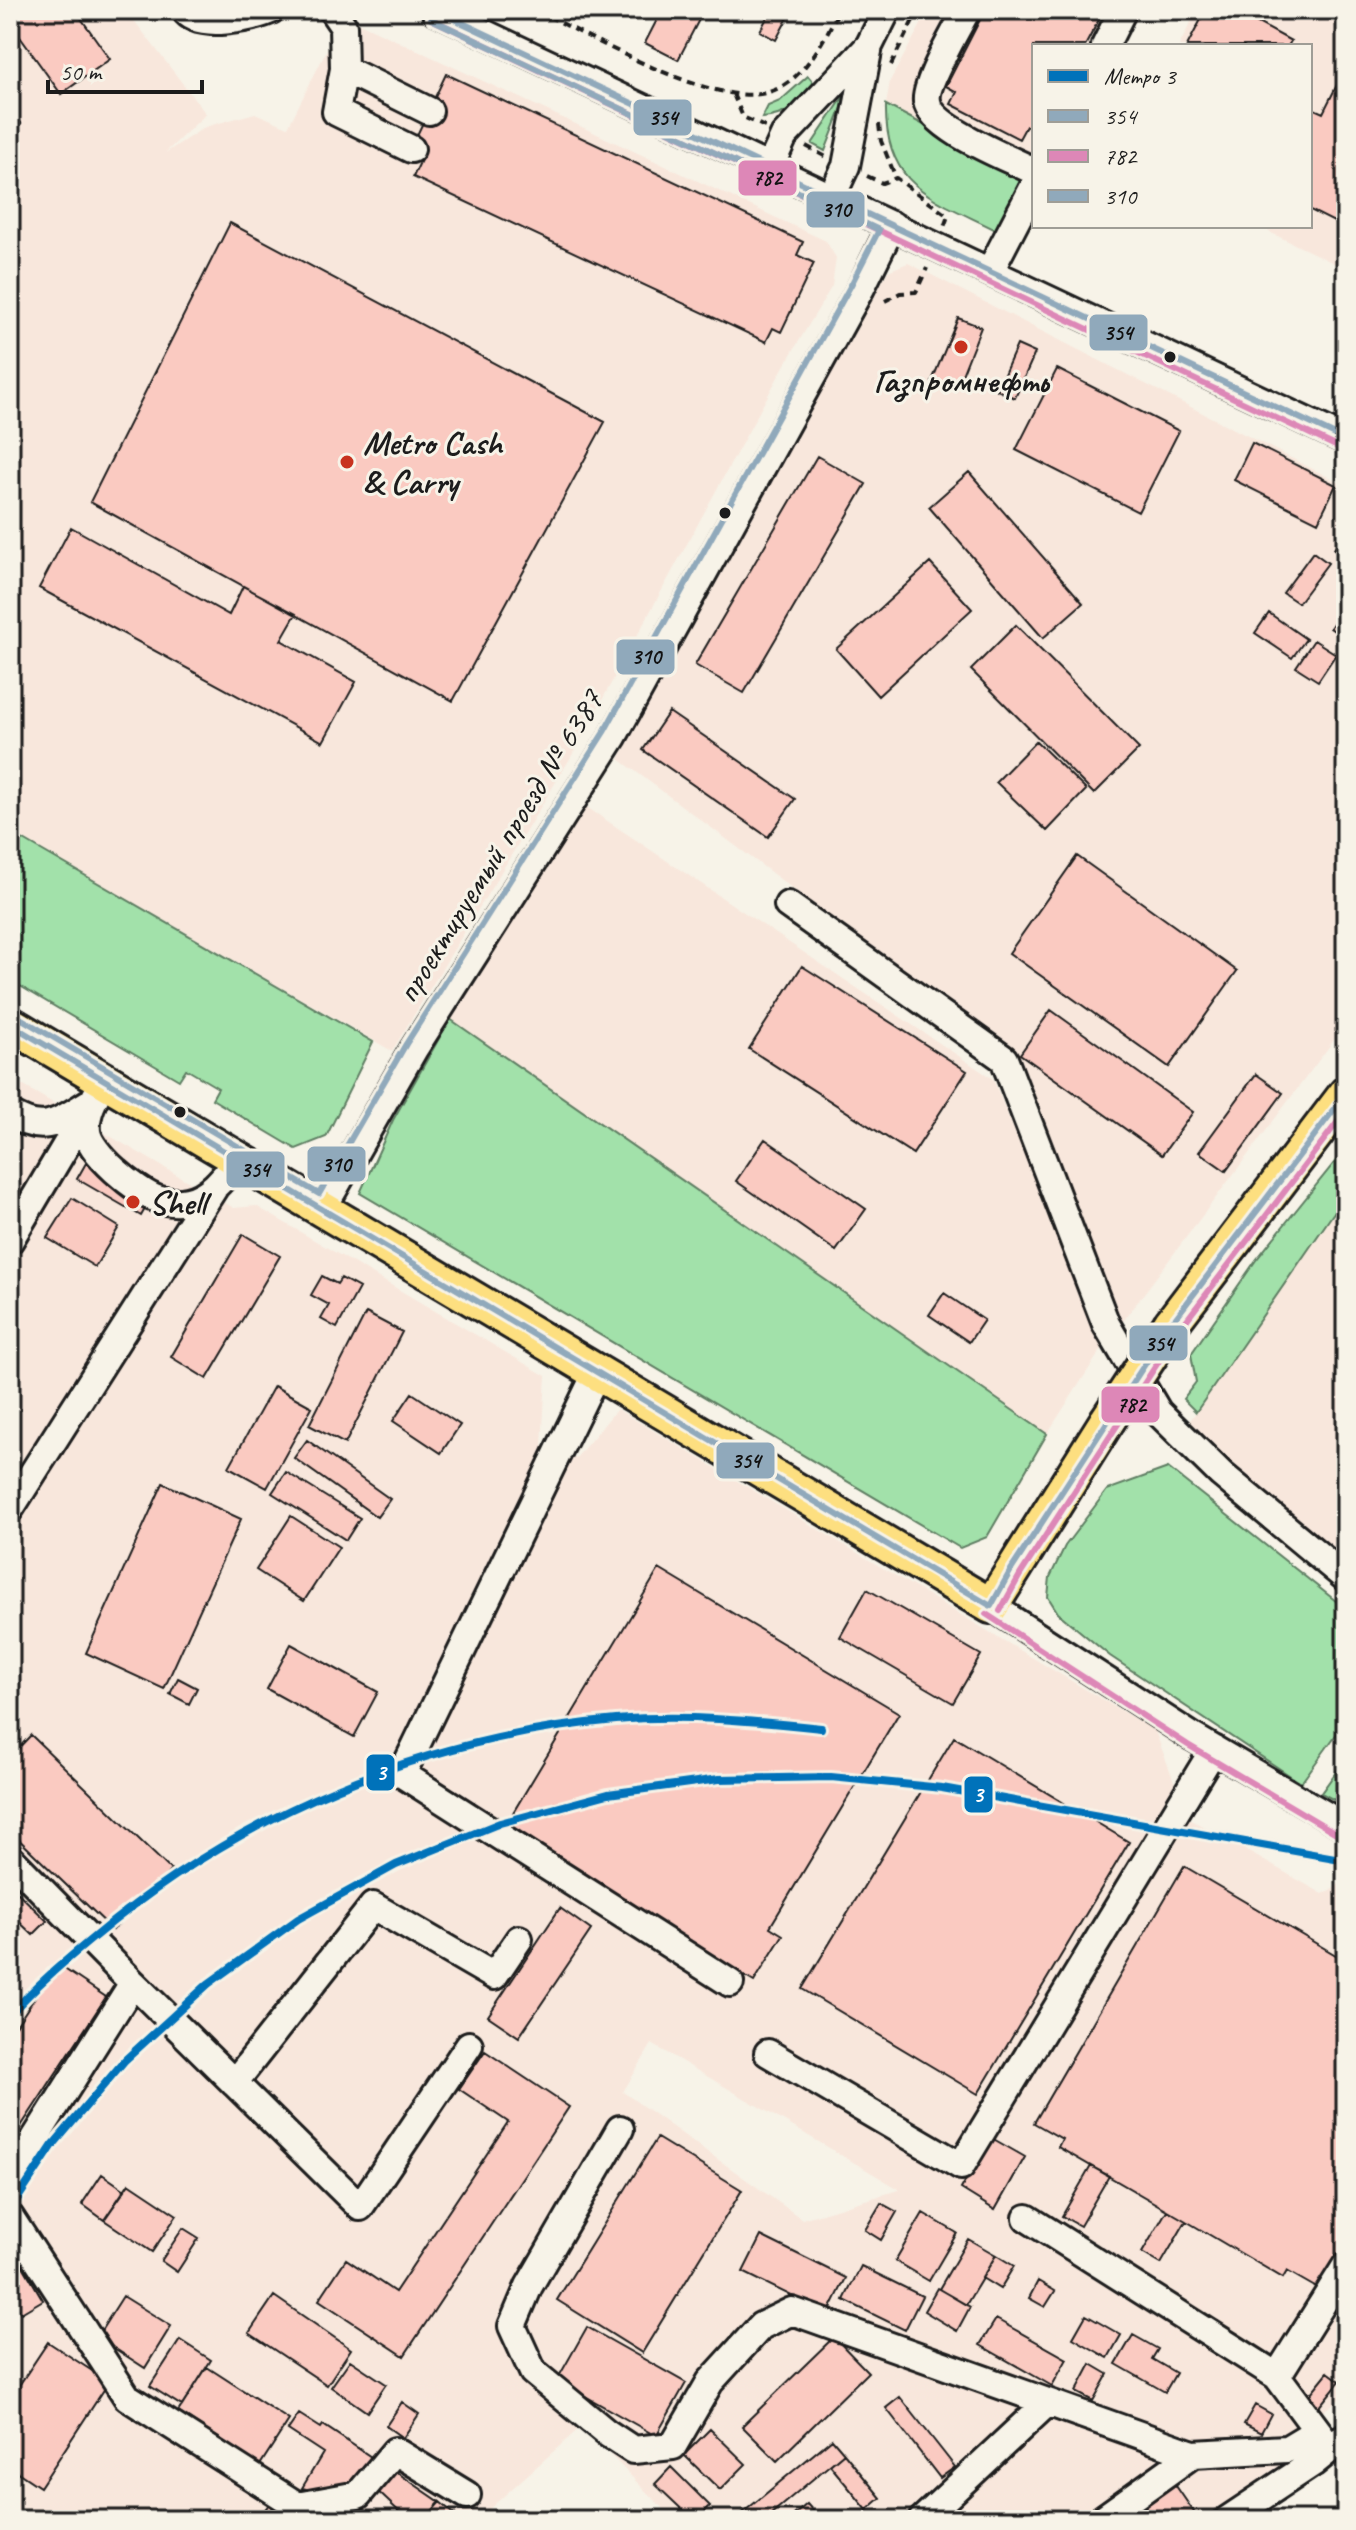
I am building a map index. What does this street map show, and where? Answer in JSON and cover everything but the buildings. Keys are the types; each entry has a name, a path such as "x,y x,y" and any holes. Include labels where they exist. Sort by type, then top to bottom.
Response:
{"main road":[{"path":"10,1024 98,1090 239,1158 991,1606 1171,1324 1346,1094"}],"street":[{"path":"185,10 189,16 206,22 271,10"},
{"path":"332,10 343,26 344,69 339,97 383,120 384,136 411,149"},
{"path":"435,10 1346,440"},
{"path":"832,196 846,166 869,46 887,10"},
{"path":"967,10 930,83 926,100 933,115 947,127 1032,170"},
{"path":"1106,44 1123,10"},
{"path":"770,167 784,136 869,46"},
{"path":"344,69 429,111"},
{"path":"990,271 1032,190"},
{"name":"проектируемый проезд № 6387","path":"323,1208 414,1049 613,737 853,302 892,225"},
{"path":"788,905 1004,1059 1106,1324 1158,1412 1221,1474 1346,1578"},
{"path":"10,1114 26,1124 51,1126 98,1090"},
{"path":"98,1090 87,1130 91,1145 123,1177 155,1198 176,1202 190,1201 214,1188"},
{"path":"10,1240 98,1090"},
{"path":"10,1509 214,1188 239,1158"},
{"path":"597,1372 402,1774 730,1983"},
{"path":"991,1606 1214,1749 1346,1827"},
{"path":"768,2053 961,2166 1214,1749"},
{"path":"10,1858 360,2207 469,2045"},
{"path":"234,2083 373,1906 494,1976 519,1939"},
{"path":"10,2178 133,1983"},
{"path":"620,2129 529,2286 512,2326 533,2372 607,2433 633,2450 673,2446 710,2382 761,2326 792,2311 1193,2454 1287,2449 1331,2438"},
{"path":"10,2217 127,2397 298,2506 358,2495 395,2451 467,2495"},
{"path":"1027,2218 1277,2376 1331,2438"},
{"path":"1277,2376 1346,2266"},
{"path":"922,2520 1046,2404"},
{"path":"1227,2520 1313,2463 1331,2438"},
{"path":"1101,2520 1193,2454"}],"path":[{"path":"536,10 653,67 686,80 749,97 772,92 806,65 839,10"},
{"path":"888,70 918,10"},
{"path":"733,94 743,117 882,183 896,178"},
{"path":"879,118 881,141 896,178 948,216 916,292 900,293 885,301"}],"shaded area":[{"path":"10,10 126,10 206,114 165,153 205,127 255,113 288,127 344,16 826,241 836,258 832,286 784,366 571,757 392,1051 10,832"},
{"path":"929,10 1136,10 1118,44 1032,44 1032,182 886,105 890,81"},
{"path":"1197,10 1346,10 1346,269 1261,228 1312,228 1312,44 1180,44"},
{"path":"908,263 1346,486 1346,1024 1121,1324 1016,1055 619,759 888,271"},
{"path":"585,806 993,1079 1103,1347 1047,1434 450,1019"},
{"path":"10,1078 234,1208 256,1206 546,1376 542,1446 576,1458 617,1409 1155,1731 1188,1818 1323,1894 1343,1882 1346,1884 1346,2394 1304,2426 1314,2447 1208,2520 674,2520 582,2426 477,2520 10,2520 10,1527 145,1313 10,1506","holes":["652,2044 899,2189 802,2219 623,2092"]},
{"path":"1346,1195 1346,1558 1187,1425"}],"green space":[{"path":"808,76 814,83 798,103 779,115 762,118 768,106 780,101"},
{"path":"850,87 825,151 812,144"},
{"path":"886,105 1028,180 1002,233 936,200 905,174 894,156 888,134"},
{"path":"10,832 373,1042 326,1137 296,1149 212,1099 218,1088 186,1069 179,1080 10,980"},
{"path":"450,1019 1047,1434 987,1537 960,1548 360,1193 393,1120"},
{"path":"1346,1148 1346,1195 1196,1412 1183,1399 1196,1382 1191,1354 1256,1260"},
{"path":"1168,1468 1346,1609 1346,1721 1301,1783 1110,1656 1058,1613 1048,1597 1050,1577 1065,1546 1107,1490"},
{"path":"1346,1758 1346,1806 1321,1793"}],"metro line":[{"name":"3","path":"10,2015 94,1937 151,1893 211,1853 273,1818 338,1788 405,1763 544,1729 616,1720 693,1718 821,1728"},
{"name":"3","path":"10,2210 53,2145 125,2060 208,1984 298,1919 396,1865 500,1823 608,1794 719,1779 831,1777 942,1788 1346,1860"}],"transit line":[{"name":"354","path":"435,10 1346,440"},
{"name":"782","path":"431,19 1342,449"},
{"name":"310","path":"15,1015 319,1194 406,1044 604,732 879,230 431,19"},
{"name":"354","path":"10,1024 991,1606"},
{"name":"354","path":"991,1606 1011,1570 1171,1324 1346,1094"},
{"name":"782","path":"1000,1611 1020,1575 1179,1330 1346,1111"},
{"name":"782","path":"986,1614 1188,1745 1341,1836"}],"place":[{"name":"Газпромнефть","path":"961,347"},
{"name":"Metro Cash & Carry","path":"347,462"},
{"name":"Shell","path":"133,1202"}]}
